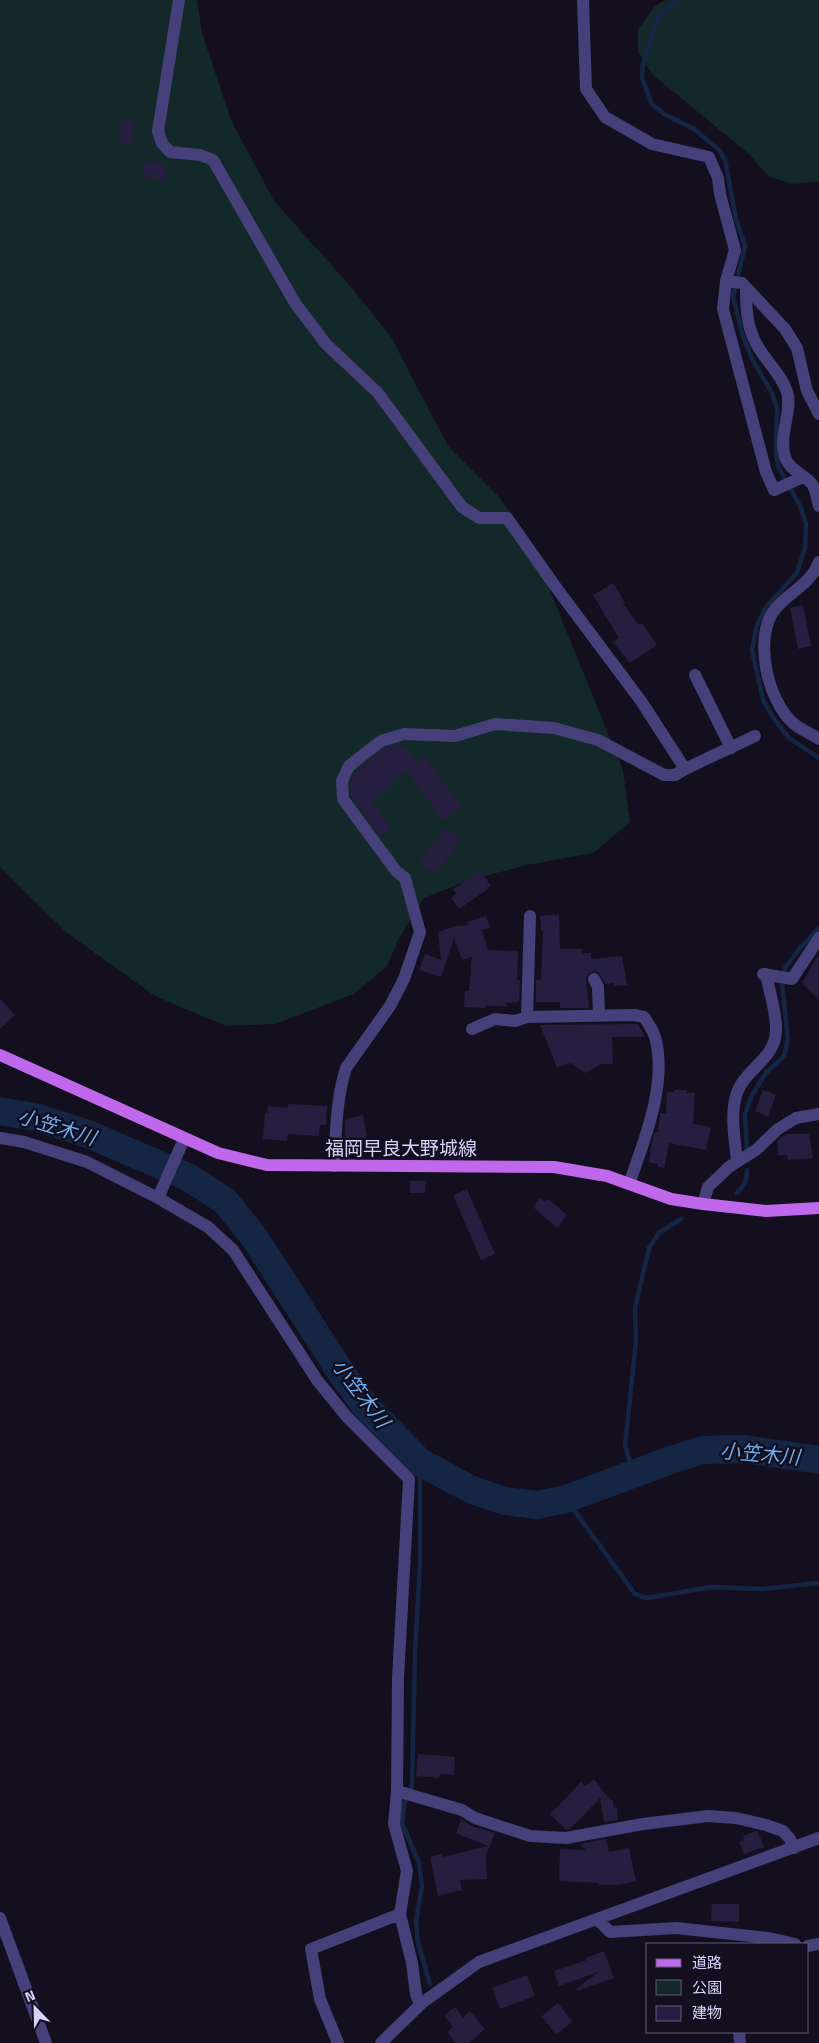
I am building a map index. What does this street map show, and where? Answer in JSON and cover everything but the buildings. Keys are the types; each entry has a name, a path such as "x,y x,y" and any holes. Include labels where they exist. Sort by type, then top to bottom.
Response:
{"main road":[{"name":"福岡早良大野城線","path":"0,1055 184,1139 218,1153 267,1165 554,1167 607,1176 671,1199 703,1204 766,1211 819,1208"}],"street":[{"path":"179,0 158,131 162,144 170,152 200,155 213,160 295,303 326,344 378,393 462,507 479,518 507,518 555,586 641,700 686,769"},
{"path":"583,0 586,89 605,117 652,144 709,157 718,178 720,194 735,250 726,281 724,309 766,472 774,490 800,479"},
{"path":"726,281 744,285 785,328 796,348 807,391 819,414"},
{"path":"744,285 746,314 751,332 759,349 780,376 788,394 783,443 785,458 800,479 812,484 819,506"},
{"path":"819,562 806,584 781,602 772,614 766,629 765,658 767,679 775,698 792,722 819,739"},
{"path":"695,675 731,748"},
{"path":"334,1166 338,1111 346,1068 390,1006 404,979 420,932 405,878 396,871 343,799 342,781 349,766 381,741 404,734 455,736 495,724 554,728 598,740 664,775 675,775 755,736"},
{"path":"527,1017 530,916"},
{"path":"737,1162 733,1109 737,1091 742,1081 768,1055 777,1031 768,974 792,979 819,938"},
{"path":"594,979 598,987 599,1016"},
{"path":"472,1030 496,1019 515,1021 527,1017 634,1015 644,1017 655,1036 659,1060 656,1092 644,1141 628,1184"},
{"path":"703,1204 708,1187 737,1162 756,1150 778,1129 796,1118 819,1114"},
{"path":"0,1138 32,1144 87,1162 158,1198 208,1227 233,1250 317,1380 347,1417 408,1479 398,1678 397,1791 394,1824 407,1872 400,1914 412,1963 416,1994 420,2005"},
{"path":"158,1198 184,1139"},
{"path":"397,1791 462,1810 475,1818 530,1836 566,1838 643,1824 708,1816 736,1818 766,1824 783,1831 790,1839 794,1848"},
{"path":"381,2043 420,2005 479,1962 794,1848 817,1843"},
{"path":"338,2043 320,1999 311,1949 400,1914"},
{"path":"0,1918 46,2043"},
{"path":"597,1919 610,1932 676,1928 722,1939 769,1938 791,1943"}],"green space":[{"path":"0,0 197,0 202,33 231,120 274,201 352,288 391,337 448,446 498,496 525,532 623,770 630,822 593,853 527,865 469,880 424,898 399,938 387,966 354,994 275,1024 226,1026 155,996 67,933 0,867"},
{"path":"665,0 819,0 819,181 793,184 769,177 749,154 653,75 638,52 638,30 654,7"}],"waterway":[{"path":"676,0 658,17 643,64 642,78 652,104 664,114 694,129 719,150 725,160 736,219 745,246 733,296 743,337 753,361 772,393 777,408 776,454 778,466 801,508 806,524 805,548 797,573 766,607 757,625 752,650 763,700 774,719 789,738 819,758"},
{"path":"747,1150 745,1114 752,1095 766,1073 784,1056 788,1039 782,984 785,968 800,948 819,928"},
{"name":"小笠木川","path":"0,1111 35,1117 88,1134 188,1177 225,1201 254,1237 344,1377 367,1408 420,1462 472,1490 505,1501 537,1505 566,1499 702,1450 744,1449 819,1460"},
{"path":"737,1193 745,1183 747,1170"},
{"path":"634,1474 625,1446 636,1341 635,1308 649,1248 659,1233 681,1219"},
{"path":"420,1462 420,1563 415,1653 412,1786 404,1805 402,1823 419,1863 422,1886 416,1921 418,1943 430,1984"},
{"path":"566,1499 635,1594 647,1598 712,1587 762,1589 819,1583"}]}
